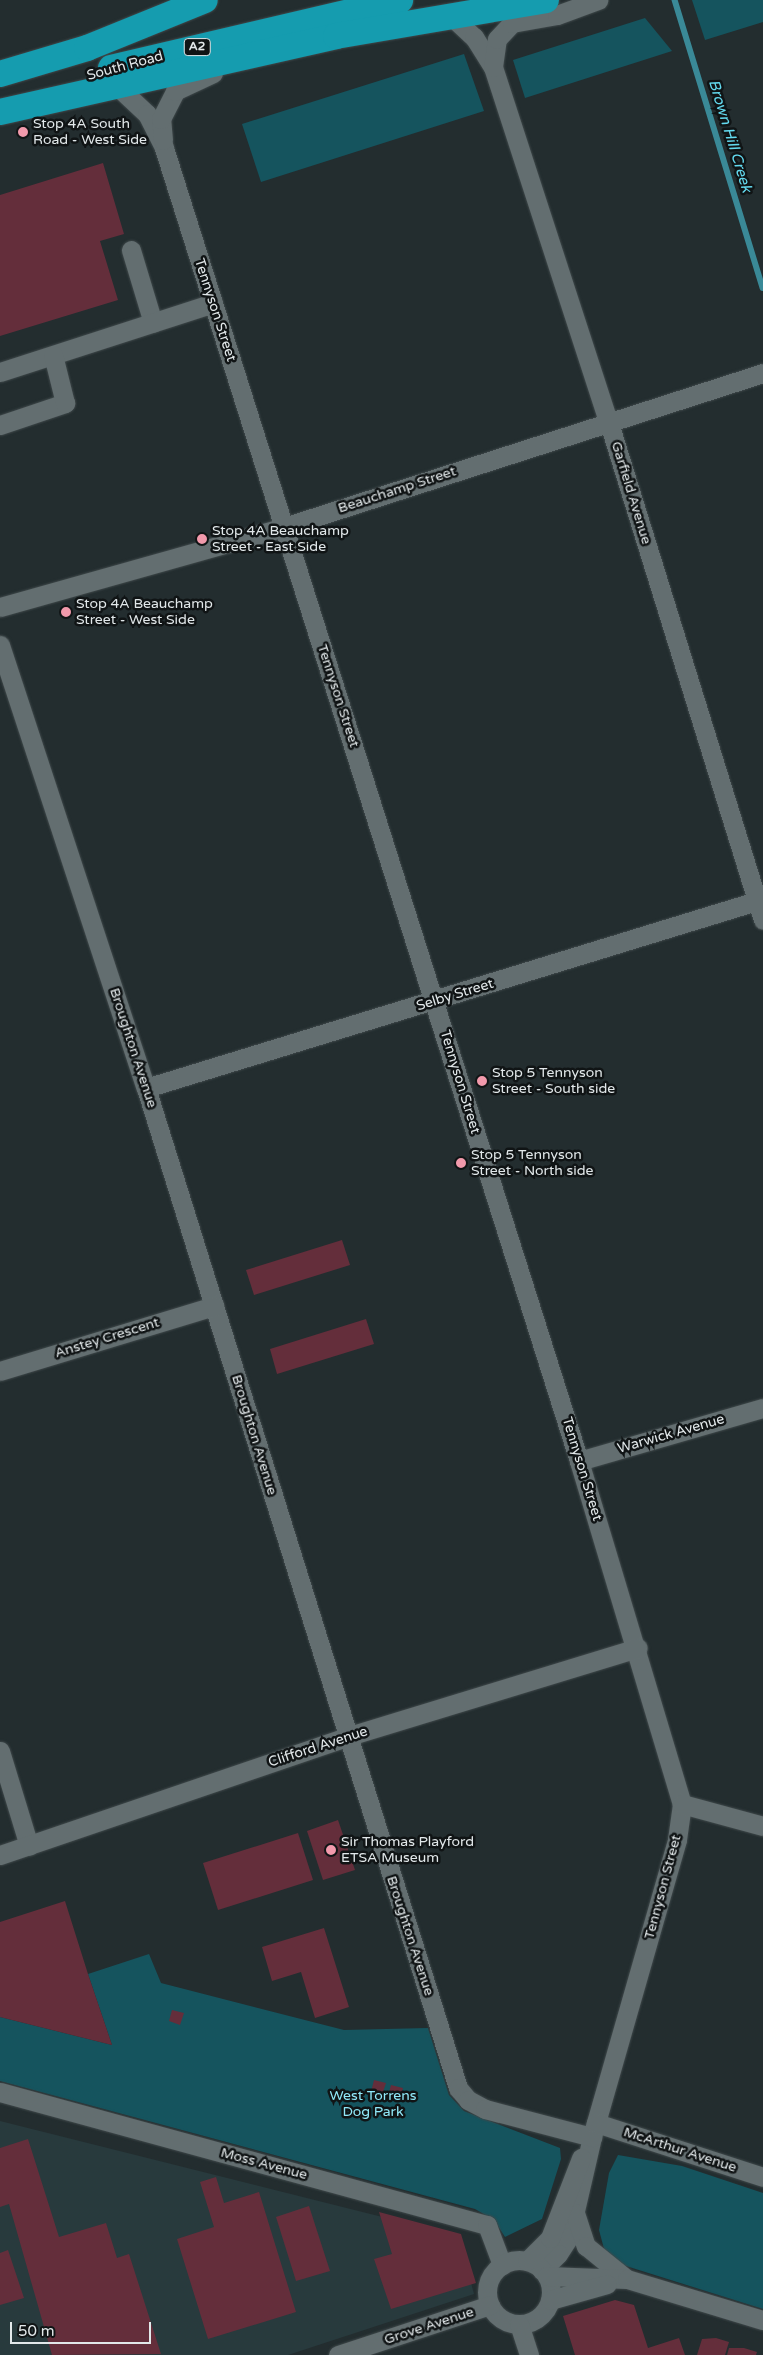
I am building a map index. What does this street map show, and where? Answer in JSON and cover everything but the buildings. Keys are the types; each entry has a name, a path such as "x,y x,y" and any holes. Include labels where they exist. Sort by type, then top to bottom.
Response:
{"highway":[{"name":"South Road","path":"0,73 87,48 205,0"},
{"name":"South Road","path":"0,112 90,73 400,0"},
{"path":"0,112 336,36 546,0"}],"street":[{"name":"Garfield Avenue","path":"492,67 497,39 512,23 557,14 598,0"},
{"name":"Garfield Avenue","path":"450,15 474,37 492,67 609,423 760,900 763,920"},
{"name":"Tennyson Street","path":"164,148 160,119 175,91 206,74 288,57 336,36"},
{"name":"Tennyson Street","path":"116,85 147,114 164,148 638,1648 682,1804 677,1840 594,2130 575,2213 562,2248 539,2269"},
{"path":"132,250 153,323"},
{"path":"0,372 213,304"},
{"path":"0,425 65,403 53,355"},
{"name":"Beauchamp Street","path":"0,607 284,526 763,373"},
{"name":"Broughton Avenue","path":"0,645 146,1088 346,1737 458,2088 468,2100 485,2109 594,2130"},
{"name":"Selby Street","path":"146,1088 435,1002 760,900"},
{"name":"Anstey Crescent","path":"0,1371 214,1306"},
{"name":"Warwick Avenue","path":"579,1461 763,1408"},
{"name":"Clifford Avenue","path":"0,1855 346,1737 638,1648"},
{"path":"0,1751 29,1846"},
{"path":"682,1804 763,1826"},
{"name":"Moss Avenue","path":"0,2092 487,2225 502,2265"},
{"name":"Tennyson Street","path":"539,2269 569,2182 594,2130"},
{"name":"McArthur Avenue","path":"594,2130 763,2177"},
{"path":"575,2213 586,2246 608,2266 627,2279"},
{"path":"539,2269 550,2300 544,2312 535,2320 520,2324 499,2317 490,2305 489,2283 502,2265 539,2269 627,2279 763,2320"},
{"path":"550,2300 627,2279"},
{"name":"Grove Avenue","path":"338,2355 490,2305"},
{"path":"520,2324 529,2355"}],"shaded area":[{"path":"0,2121 458,2236 474,2294 288,2355 0,2355"}],"green space":[{"path":"692,0 763,0 763,22 705,40"},
{"path":"645,18 672,51 525,98 513,60"},
{"path":"464,54 484,111 261,182 242,124"},
{"name":"West Torrens Dog Park","path":"149,1954 161,1983 344,2030 428,2028 449,2095 464,2111 560,2148 561,2159 542,2219 505,2237 494,2220 475,2209 0,2081 0,2017 112,2045 88,1974"},
{"path":"618,2155 682,2166 763,2193 763,2309 607,2260 599,2230 609,2173"}],"waterway":[{"name":"Brown Hill Creek","path":"675,0 763,288"}],"place":[{"name":"Stop 4A South Road - West Side","path":"23,132"},
{"name":"Stop 4A Beauchamp Street - East Side","path":"202,539"},
{"name":"Stop 4A Beauchamp Street - West Side","path":"66,612"},
{"name":"Stop 5 Tennyson Street - South side","path":"482,1081"},
{"name":"Stop 5 Tennyson Street - North side","path":"461,1163"},
{"name":"Sir Thomas Playford ETSA Museum","path":"331,1850"}]}
